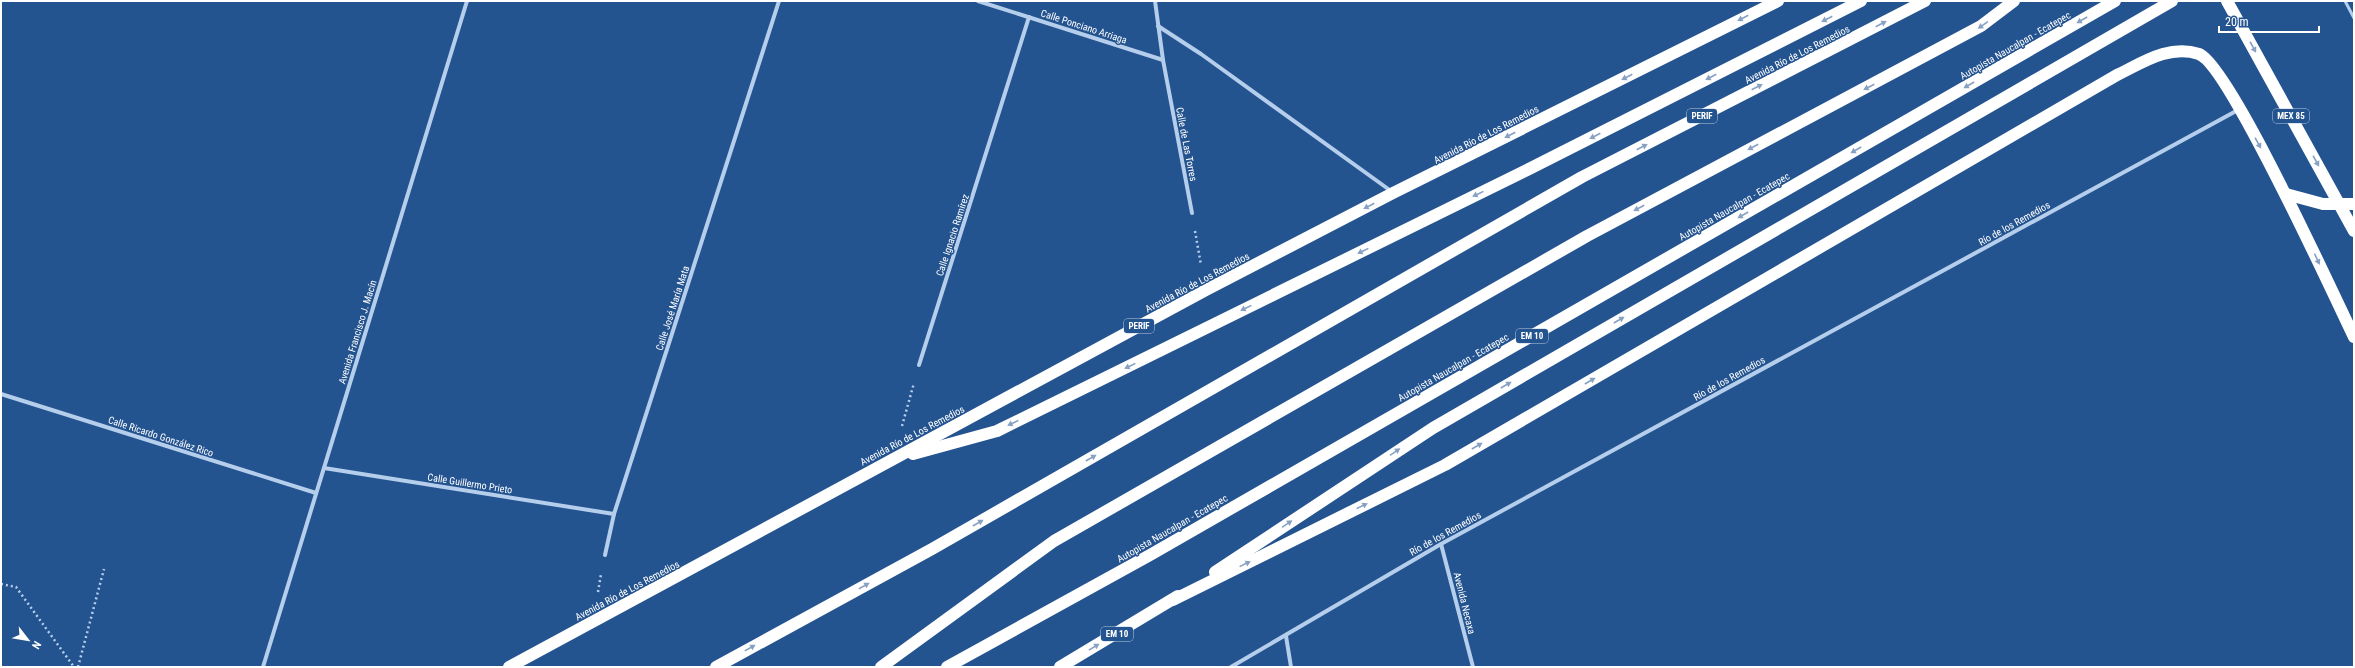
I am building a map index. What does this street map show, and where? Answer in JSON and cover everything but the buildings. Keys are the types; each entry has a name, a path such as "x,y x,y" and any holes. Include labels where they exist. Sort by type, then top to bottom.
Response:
{"highway":[{"name":"Avenida Río de Los Remedios","path":"509,667 1206,290 1393,193 1778,1"},
{"path":"893,459 997,431 1398,234 1862,1"},
{"name":"Avenida Río de Los Remedios","path":"716,667 932,549 1582,178 1925,1"},
{"path":"881,667 1054,541 1587,236 1981,26 2014,1"},
{"name":"Autopista Naucalpan - Ecatepec","path":"947,667 1150,555 2116,1"},
{"name":"EM 10","path":"1060,667 1173,600 1432,428 2172,1"},
{"name":"MEX 85","path":"2227,1 2354,231"},
{"path":"1173,600 1445,465 2117,75 2159,55 2180,50 2200,55 2218,74 2286,194 2354,337"},
{"path":"2286,194 2323,204 2354,204"}],"street":[{"name":"Avenida Francisco J. Macín","path":"263,667 467,1"},
{"name":"Calle José María Mata","path":"605,556 614,514 779,1"},
{"name":"Calle Ponciano Arriaga","path":"978,1 1029,16 1163,60"},
{"name":"Calle de Las Torres","path":"1155,1 1163,60 1192,213"},
{"name":"Calle Ignacio Ramírez","path":"919,365 1029,16"},
{"path":"1158,26 1201,54 1393,193"},
{"name":"Río de los Remedios","path":"1231,667 1442,544 2239,109"},
{"name":"Calle Ricardo González Rico","path":"1,394 316,494"},
{"name":"Calle Guillermo Prieto","path":"324,468 614,514"},
{"name":"Avenida Necaxa","path":"1442,544 1473,667"},
{"path":"1286,636 1291,667"}],"lane":[{"path":"2345,1 2354,18"}],"path":[{"path":"1192,213 1206,290"},
{"path":"893,459 919,365"},
{"path":"592,622 605,556"},
{"path":"78,667 104,569"},
{"path":"1,584 16,587 74,667"}]}
